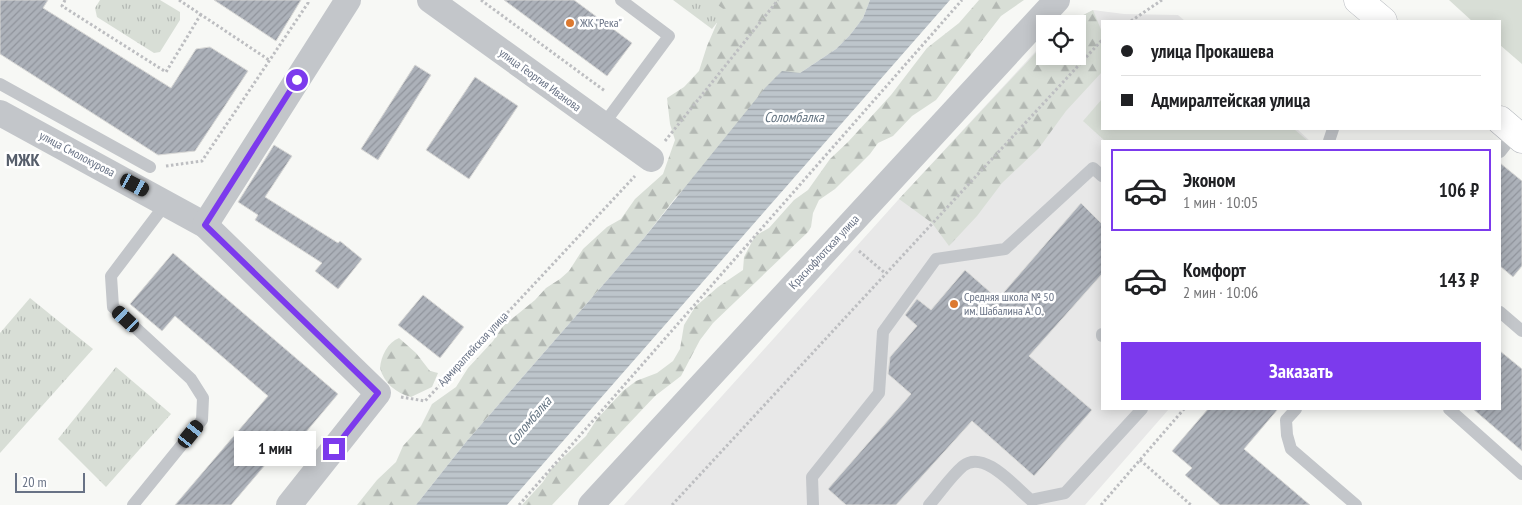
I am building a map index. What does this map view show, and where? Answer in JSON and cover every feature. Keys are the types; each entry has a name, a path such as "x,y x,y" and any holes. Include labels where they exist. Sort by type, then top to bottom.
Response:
{"main road":[{"path":"1358,0 1382,20"}],"street":[{"path":"205,225 348,0"},
{"name":"улица Георгия Иванова","path":"430,0 651,159"},
{"name":"Краснофлотская улица","path":"591,505 1057,0"},
{"name":"улица Смолокурова","path":"3,120 167,202 205,225 378,393"},
{"path":"289,505 378,393"}],"lane":[{"path":"603,125 669,36 621,0"},
{"path":"0,84 150,167"},
{"path":"813,505 812,477 879,393 883,332 936,259 1005,249 1093,168 1101,175"},
{"path":"134,505 202,420 203,398 191,379 113,307 111,276 167,202"},
{"path":"1501,313 1520,325"},
{"path":"929,505 963,466 972,461 989,464 1031,500 1066,493 1141,410"},
{"path":"1295,410 1286,420 1287,435 1291,449 1356,505"},
{"path":"1450,410 1522,474"}],"path":[{"path":"65,0 62,6 166,72 201,14"},
{"path":"178,0 269,60"},
{"path":"150,167 202,161 308,3 308,0"},
{"path":"482,0 620,102"},
{"path":"651,159 778,0"},
{"path":"519,505 962,0"},
{"path":"1132,20 1162,0"},
{"path":"672,505 1101,41"},
{"name":"Адмиралтейская улица","path":"378,393 425,400 651,159"},
{"path":"1101,505 1183,410"},
{"path":"1140,460 1191,505"}],"shaded area":[{"name":"Средняя школа № 50 им. Шабалина А. О.","path":"1093,10 1124,14 1178,15 1184,20 1101,20 1101,130 1298,130 1309,140 1101,140 1101,410 1168,410 1085,505 624,505 899,199 1036,51 1036,65 1086,65 1086,15 1083,15"}],"green space":[{"path":"100,0 160,0 180,12 180,20 160,52 154,53 97,17 95,8"},
{"path":"673,0 711,0 726,11 712,29"},
{"path":"697,0 870,0 863,18 850,35 836,49 800,73 676,197 644,238 466,442 416,505 357,505 377,480 396,462 403,446 421,426 432,404 456,387 468,368 493,341 503,326 535,300 546,288 569,271 583,249 607,227 621,219 635,199 663,174 675,140 670,124 667,98 684,87 699,71 717,23 713,15"},
{"path":"979,0 1024,0 1001,16 936,100 912,116 893,136 878,143 870,154 835,189 819,200 808,232 713,323 700,340 681,376 655,396 552,505 522,505 543,482 551,469 586,436 597,419 623,391 636,381 657,373 673,361 680,349 684,325 695,307 718,287 743,270 744,257 755,236 769,228 794,200 808,190 830,159 891,95 927,48 959,23"},
{"path":"1449,0 1522,0 1522,64 1501,46 1501,20 1471,20"},
{"path":"1093,10 1101,30 1101,73 1066,111 1039,148 1002,183 977,216 949,246 932,223 899,199 1036,53 1036,65 1086,65 1086,15 1083,15"},
{"path":"1101,100 1101,130 1295,130 1307,140 1104,140 1083,121"},
{"path":"30,298 93,349 0,453 0,333"},
{"path":"399,338 416,353 430,371 438,373 432,387 411,397 391,387 384,378 380,368 386,350"},
{"path":"116,367 171,414 106,487 58,439"}],"water":[{"name":"Соломбалка","path":"870,0 950,0 507,505 416,505 466,442 644,238 765,88 782,71 800,73 836,49 863,18"}],"building":[{"path":"0,0 48,0 43,8 171,88 196,49 210,47 248,71 195,151 158,155 0,54"},
{"path":"214,0 301,0 276,41"},
{"name":"ЖК \"Река\"","path":"504,0 574,0 632,43 607,76"},
{"path":"415,65 431,75 378,160 361,149"},
{"path":"475,77 518,106 469,179 426,150"},
{"path":"274,145 292,156 265,197 338,243 340,241 362,259 338,289 315,271 322,263 255,220 258,215 238,202"},
{"path":"1501,164 1522,181 1522,266 1513,277 1501,267"},
{"path":"1081,203 1101,223 1101,275 1029,356 1092,410 1034,476 972,421 896,505 846,505 828,489 911,394 888,374 890,357 917,326 905,315 917,299 931,310 965,270 998,299"},
{"path":"173,253 338,394 290,451 283,444 231,505 175,505 268,396 175,316 162,331 130,304"},
{"path":"423,295 464,327 440,358 398,325"},
{"path":"1501,352 1522,369 1522,451 1474,410 1501,410"},
{"path":"1207,410 1277,410 1244,449 1310,505 1220,505 1185,475 1192,468 1172,451"}],"place":[{"name":"ЖК \"Река\"","path":"570,23"},
{"name":"Средняя школа № 50 им. Шабалина А. О.","path":"954,304"}],"district":[{"name":"МЖК","path":"23,160"}],"route":[{"path":"297,80 205,225 378,393 334,449"}]}
